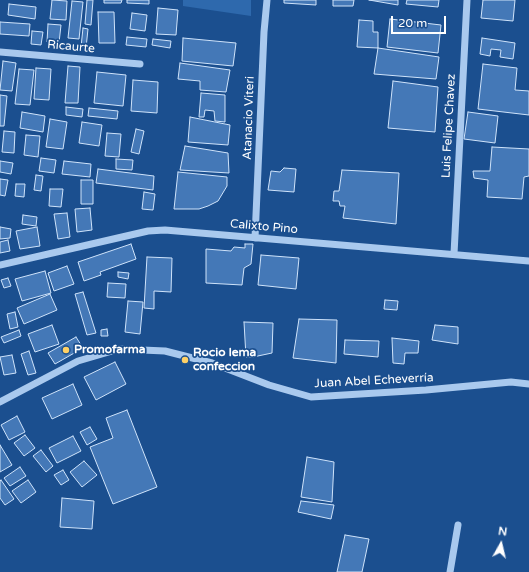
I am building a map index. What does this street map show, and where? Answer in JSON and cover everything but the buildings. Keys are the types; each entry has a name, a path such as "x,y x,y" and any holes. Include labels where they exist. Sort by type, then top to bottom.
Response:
{"street":[{"name":"Atanacio Viteri","path":"255,238 263,40 267,0"},
{"name":"Luis Felipe Chavez","path":"454,254 467,0"},
{"name":"Ricaurte","path":"0,52 140,64"},
{"name":"Calixto Pino","path":"0,265 148,231 165,230 529,261"},
{"name":"Juan Abel Echeverría","path":"0,402 78,361 119,349 165,351 212,363 269,385 311,396 426,390 511,382 529,384"},
{"path":"450,572 458,525"}],"shaded area":[{"path":"183,0 251,0 251,16 183,6"}],"place":[{"name":"Promofarma","path":"66,350"},
{"name":"Rocio lema confeccion","path":"185,360"}]}
